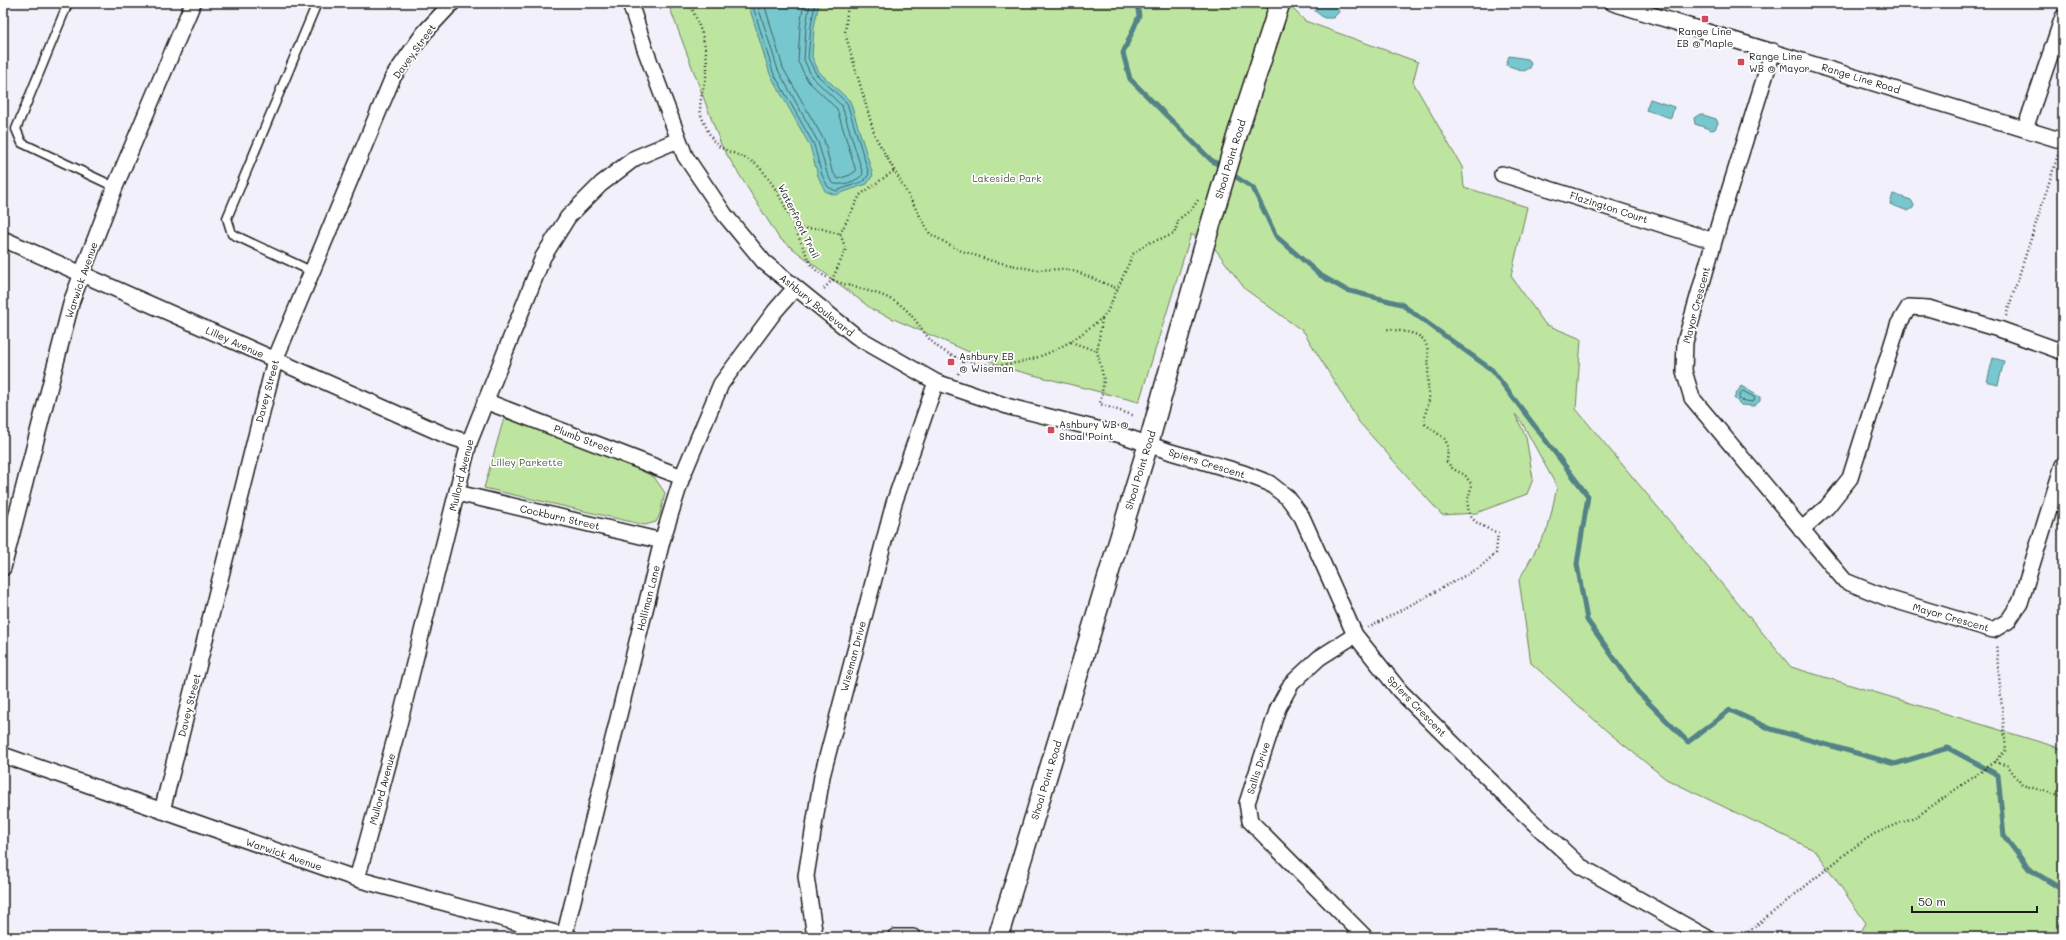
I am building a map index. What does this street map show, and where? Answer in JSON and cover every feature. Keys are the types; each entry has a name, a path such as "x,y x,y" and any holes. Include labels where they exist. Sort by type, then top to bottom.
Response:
{"street":[{"name":"Warwick Avenue","path":"3,568 72,300 115,187 193,3"},
{"name":"Davey Street","path":"162,811 275,360 311,271 394,77 424,33 452,3"},
{"name":"Ashbury Boulevard","path":"630,3 685,156 725,215 764,262 857,337 936,382 1010,407 1121,435 1148,445"},
{"name":"Shoal Point Road","path":"998,937 1148,445 1238,132 1280,3"},
{"name":"Range Line Road","path":"1613,3 1653,9 1773,52 2063,141"},
{"path":"2025,129 2063,17"},
{"name":"Mayor Crescent","path":"1773,52 1714,241 1685,342 1684,371 1692,398 1845,581 1887,598 1994,630 2008,621 2020,603 2057,508 2063,465"},
{"name":"Mullord Avenue","path":"357,879 469,443 543,257 568,217 601,184 635,158 678,140"},
{"name":"Flazington Court","path":"1502,174 1714,241"},
{"name":"Lilley Avenue","path":"3,238 445,435 469,443"},
{"name":"Holliman Lane","path":"566,936 662,541 682,477 721,384 795,288"},
{"path":"1801,530 1827,507 1850,478 1898,325 1909,307 1928,308 2002,330 2063,352"},
{"name":"Wiseman Drive","path":"815,937 806,876 822,776 894,503 936,382"},
{"name":"Plumb Street","path":"485,401 682,477"},
{"name":"Spiers Crescent","path":"1148,445 1243,473 1269,483 1288,498 1302,517 1355,635 1400,691 1520,810 1580,866 1706,937"},
{"name":"Cockburn Street","path":"457,493 662,541"},
{"name":"Sallis Drive","path":"1355,635 1319,658 1292,684 1278,708 1247,803 1250,821 1365,937"},
{"name":"Warwick Avenue","path":"3,755 357,879 566,936"},
{"path":"895,937 913,937"}],"lane":[{"path":"68,3 16,128 22,143 115,187"},
{"path":"311,271 232,234 227,218 317,3"}],"path":[{"name":"Waterfront Trail","path":"689,3 702,36 706,55 706,77 700,102 702,118 715,143 759,167 773,186 811,265 820,274 832,280 893,300 910,312 937,346 951,356 964,360 992,364 1021,363 1051,353 1071,342 1102,318 1112,303 1132,254 1146,244 1174,234 1179,219 1192,209 1199,199"},
{"path":"848,3 845,33 875,136 930,234 979,257 1021,268 1035,270 1066,269 1080,273 1118,289"},
{"path":"2002,330 2063,141"},
{"path":"832,280 846,249 840,234 860,195 895,170"},
{"path":"794,229 819,228 840,234"},
{"path":"1102,318 1097,351 1104,380 1100,404 1136,416"},
{"path":"1355,635 1479,568 1496,553 1498,533 1481,526 1471,518 1466,502 1472,485 1466,475 1453,469 1447,462 1448,447 1445,439 1425,424 1424,413 1429,399 1428,345 1422,338 1408,332 1386,329"},
{"path":"1071,342 1097,351"},
{"path":"1742,937 1853,848 1874,834 1919,815 1995,762 2006,750 1994,630"},
{"path":"1995,762 2008,766 2022,785 2063,796"}],"green space":[{"name":"Lakeside Park","path":"668,3 1287,3 1305,21 1418,62 1413,82 1462,167 1464,187 1527,207 1511,276 1545,324 1581,339 1576,409 1791,667 2063,749 2063,937 1858,937 1866,923 1816,851 1666,779 1608,732 1531,663 1519,580 1548,528 1557,487 1521,421 1515,414 1526,437 1533,479 1527,494 1476,513 1442,515 1359,422 1304,332 1245,289 1216,250 1191,234 1139,402 1006,368 873,310 779,238 722,147"},
{"name":"Lilley Parkette","path":"504,418 624,462 654,477 665,493 660,514 656,522 645,525 484,488"}],"water":[{"path":"748,3 819,3 814,27 812,57 819,72 850,101 873,175 867,184 835,195 825,191 818,176 810,146 770,74"},
{"path":"1319,3 1336,6 1339,12 1333,18 1324,18 1315,11 1316,6"},
{"path":"1509,56 1528,59 1531,62 1530,68 1524,71 1506,65"},
{"path":"1650,99 1674,107 1671,118 1646,110"},
{"path":"1700,114 1716,119 1718,123 1715,129 1712,130 1695,124 1694,118"},
{"path":"1893,194 1911,200 1914,205 1913,208 1908,211 1890,204"},
{"path":"1993,358 2004,361 1998,385 1987,382"},
{"path":"1741,386 1760,397 1760,401 1754,406 1741,405 1734,398"}],"waterway":[{"path":"1137,3 1139,16 1123,53 1130,79 1211,160 1224,168"},
{"path":"1230,173 1253,188 1276,236 1320,275 1346,290 1401,304 1492,370 1588,496 1577,564 1587,620 1638,692 1688,742 1730,710 1771,729 1895,764 1948,748 1998,775 2004,836 2029,869 2063,890"}],"place":[{"name":"Range Line EB @ Maple","path":"1705,19"},
{"name":"Range Line WB @ Mayor","path":"1741,62"},
{"name":"Ashbury EB @ Wiseman","path":"951,362"},
{"name":"Ashbury WB @ Shoal Point","path":"1051,430"}]}
